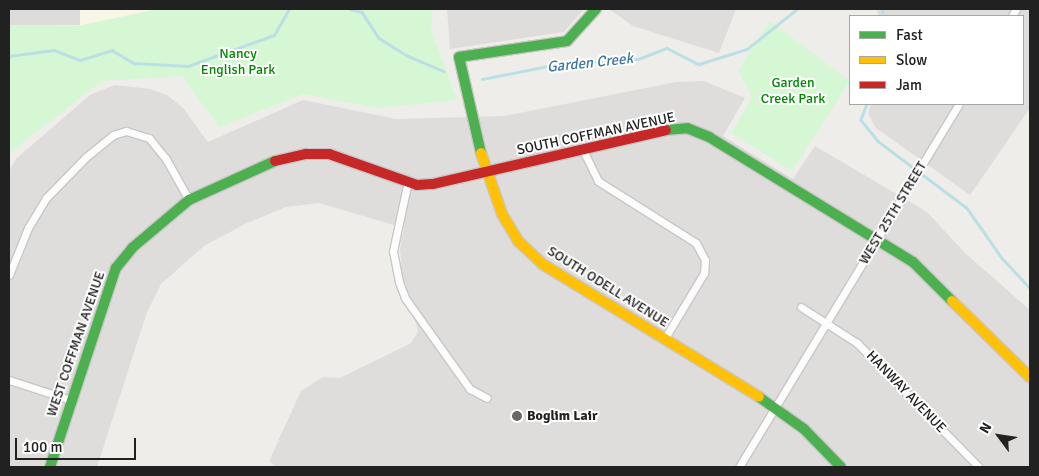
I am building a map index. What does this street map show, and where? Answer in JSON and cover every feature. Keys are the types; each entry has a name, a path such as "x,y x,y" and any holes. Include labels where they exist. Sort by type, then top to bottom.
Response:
{"street":[{"name":"SOUTH ODELL AVENUE","path":"596,9 567,41 459,57 486,173 502,214 518,242 544,265 777,408 804,429 842,467"},
{"name":"WEST 25TH STREET","path":"739,467 777,408 877,238 958,105"},
{"name":"SOUTH COFFMAN AVENUE","path":"190,200 280,160 306,154 329,154 417,185 433,184 664,130 687,128 709,137 877,238 935,280 1030,378"},
{"path":"9,275 28,228 46,198 86,157 113,135 126,131 149,138 166,159 190,200"},
{"path":"583,150 598,181 696,243 705,260 704,273 665,338"},
{"path":"408,181 392,251 399,282 405,298 470,389 487,398"},
{"name":"WEST COFFMAN AVENUE","path":"50,467 116,268 132,248 190,200"},
{"path":"802,307 827,323"},
{"name":"HANWAY AVENUE","path":"827,323 857,343 880,364 979,467"},
{"path":"9,380 71,400"}],"shaded area":[{"path":"9,9 80,9 80,25 9,25"},
{"path":"80,9 158,9 78,26"},
{"path":"447,9 584,9 564,32 450,49"},
{"path":"609,9 736,9 719,53 633,26"},
{"path":"876,9 1030,9 1030,108 970,195 876,128 868,114 871,105 1024,105 1024,15 879,15"},
{"path":"704,81 745,98 723,136 793,179 815,146 927,212 965,253 1030,310 1030,467 276,467 269,461 301,391 323,377 340,378 411,343 418,331 402,273 400,248 404,228 319,203 286,207 245,224 204,246 161,284 147,312 97,467 9,467 9,171 16,159 90,95 115,85 150,89 167,95 183,108 208,142 303,100 396,119 504,116 676,82"}],"green space":[{"name":"Nancy English Park","path":"158,9 433,9 431,29 457,100 378,108 303,94 219,127 182,76 102,81 9,153 9,25 78,26"},
{"name":"Garden Creek Park","path":"770,21 849,80 792,171 731,133 752,98 738,70"}],"waterway":[{"name":"Garden Creek","path":"9,56 54,50 80,60 112,50 134,63 188,66 274,35 289,9"},
{"name":"Garden Creek","path":"350,9 362,12 379,38 408,56 444,71"},
{"name":"Garden Creek","path":"482,79 558,64 638,59 667,48 699,64 747,49 797,9"},
{"name":"Garden Creek","path":"883,9 883,15"},
{"name":"Garden Creek","path":"867,105 861,120 878,141 967,208 1002,258 1030,288"}],"traffic: fast":[{"path":"481,153 459,57 567,41 596,9"},
{"path":"666,130 687,128 709,137 913,262 952,301"},
{"path":"50,467 116,268 132,248 189,200 275,161"},
{"path":"759,397 804,429 841,467"}],"traffic: slow":[{"path":"481,153 502,214 518,241 544,265 759,397"},
{"path":"952,301 1030,377"}],"traffic: jam":[{"path":"275,161 306,154 329,154 417,185 433,184 666,130"}],"place":[{"name":"Boglim Lair","path":"517,416"}]}
